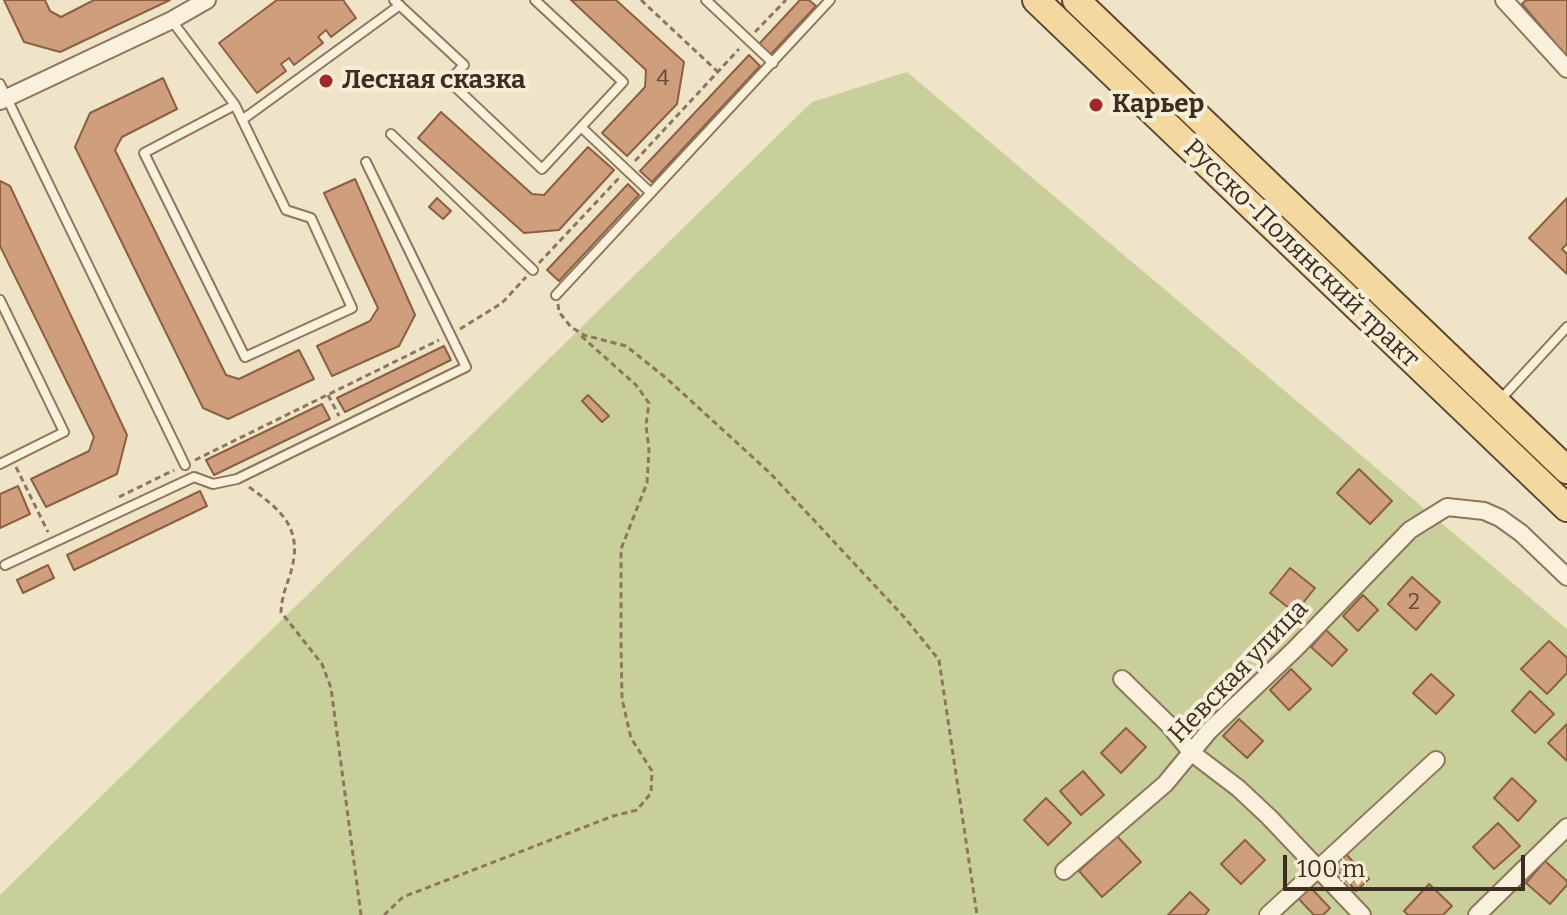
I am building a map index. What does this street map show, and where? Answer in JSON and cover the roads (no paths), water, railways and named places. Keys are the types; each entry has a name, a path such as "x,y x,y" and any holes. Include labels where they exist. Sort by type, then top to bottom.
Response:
{"main road":[{"name":"Русско-Полянский тракт","path":"1036,0 1567,508"},
{"name":"Русско-Полянский тракт","path":"1076,0 1567,470"}],"street":[{"path":"2,94 172,20 207,0"},
{"path":"1504,0 1567,69"},
{"name":"Невская улица","path":"1064,871 1165,784 1209,731 1295,649 1410,530 1447,507 1484,511 1500,518 1521,533 1567,577"},
{"path":"1122,679 1168,724 1192,753 1238,788 1269,817 1362,915"},
{"path":"1268,915 1436,760"},
{"path":"1477,915 1567,827"}],"lane":[{"path":"242,120 397,3 464,65 449,81 542,169 623,82 535,0"},
{"path":"706,0 773,63"},
{"path":"556,295 830,0"},
{"path":"172,20 235,105 286,210 311,218 352,308 245,357 144,153 235,105"},
{"path":"2,94 185,465"},
{"path":"581,127 651,193"},
{"path":"391,134 533,270"},
{"path":"5,565 194,477 213,484 237,479 466,367 366,162"},
{"path":"0,300 64,432 0,464"},
{"path":"1496,403 1567,327"}],"place":[{"name":"Лесная сказка","path":"326,81"},
{"name":"Карьер","path":"1096,105"}]}
